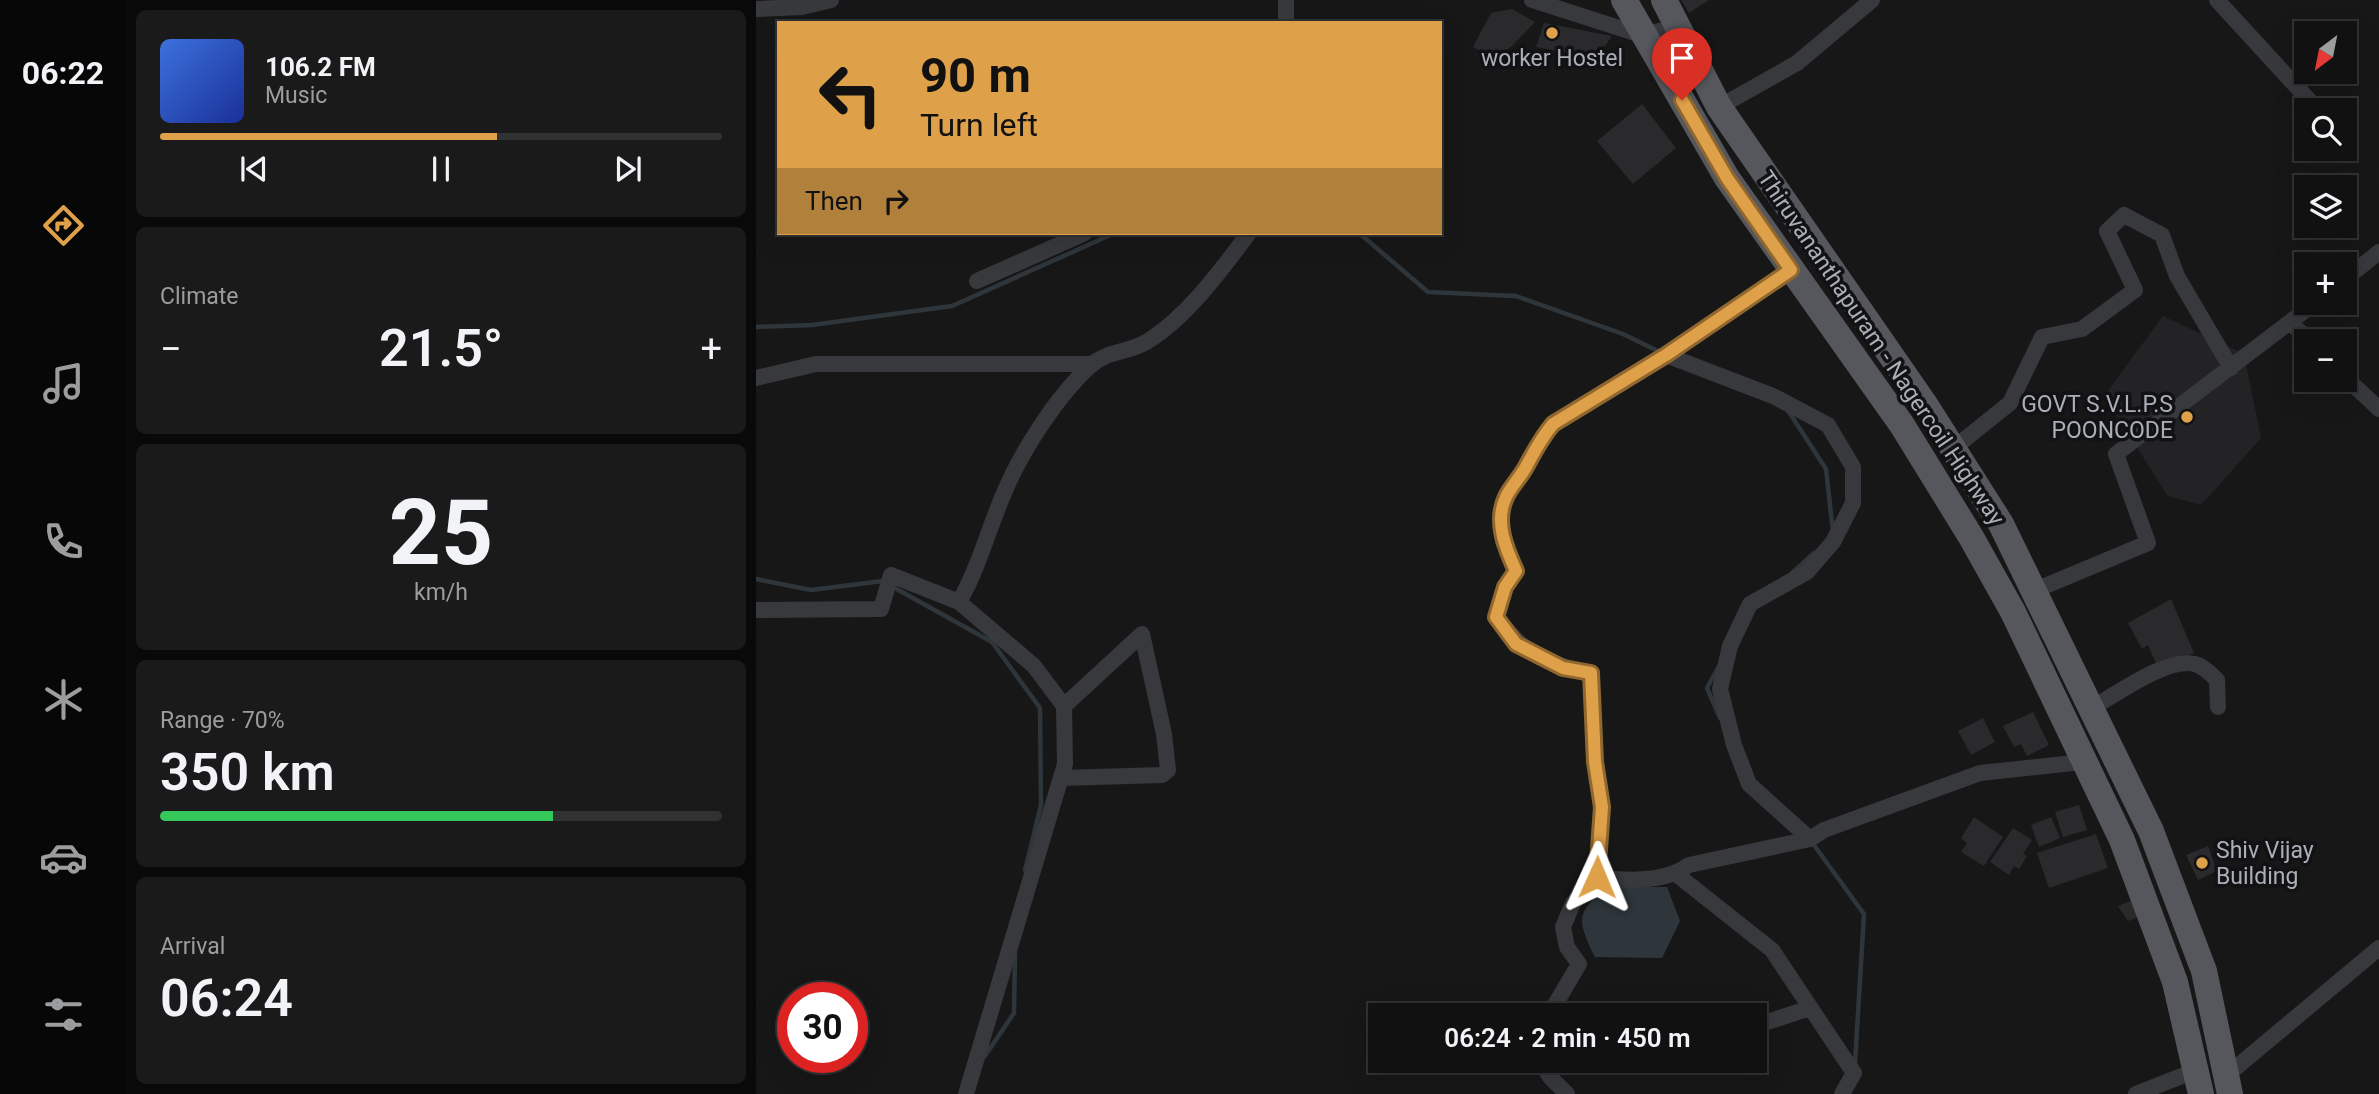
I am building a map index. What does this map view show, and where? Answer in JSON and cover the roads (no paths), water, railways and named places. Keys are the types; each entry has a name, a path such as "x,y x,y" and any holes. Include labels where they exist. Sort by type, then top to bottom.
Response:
{"main road":[{"name":"Thiruvananthapuram - Nagercoil Highway","path":"1624,0 1641,35 1727,178 1902,425 1971,537 2027,639 2122,840 2175,982 2199,1082"},
{"name":"Thiruvananthapuram - Nagercoil Highway","path":"1664,0 1719,107 1954,448 2001,524 2093,707 2151,831 2204,971 2228,1084"}],"street":[{"path":"756,9 802,6 831,0"},
{"path":"1286,0 1286,21"},
{"path":"1532,0 1641,35 1676,27"},
{"path":"1719,107 1797,63 1872,0"},
{"path":"2217,0 2307,98"},
{"path":"1954,448 2010,403 2042,337 2082,329 2135,290 2107,231 2124,215 2161,235 2177,276 2231,368"},
{"path":"977,281 1080,235"},
{"path":"959,602 973,578 1004,492 1024,454 1091,364 1112,352 1144,344 1164,331 1247,235"},
{"path":"2357,269 2379,252"},
{"path":"1556,1003 1579,964 1567,947 1563,927 1573,903 1597,877 1602,807 1595,762 1591,673 1563,668 1516,644 1496,617 1505,587 1516,571 1503,541 1501,517 1505,499 1541,438 1553,424 1666,355 1791,270"},
{"path":"2033,590 2148,543 2116,454 2299,315"},
{"path":"2290,322 2297,329"},
{"path":"1666,355 1773,396 1828,425 1853,467 1853,503 1833,542 1807,572 1750,604 1730,646 1720,689 1734,745 1749,784 1810,839"},
{"path":"756,378 816,364 1091,364"},
{"path":"2357,388 2379,409"},
{"path":"756,610 881,609 891,575 959,602 1034,666 1064,706 1066,735 1061,778 966,1094"},
{"path":"1061,778 1162,775 1168,770 1164,734 1142,634 1064,706"},
{"path":"2093,707 2173,663 2196,664 2210,673 2217,680 2218,707"},
{"path":"1597,877 1622,881 1676,874 1689,865 1810,839 1824,830 1980,773 2084,762"},
{"path":"1676,874 1772,950 1854,1073 1842,1094"},
{"path":"2228,1084 2379,948"},
{"path":"1767,1022 1810,1008"},
{"path":"1547,1073 1567,1094"},
{"path":"2136,1094 2199,1082"}],"waterway":[{"path":"756,327 812,325 952,306 1111,235"},
{"path":"1361,235 1428,292 1516,296 1623,334 1662,353"},
{"path":"1787,409 1826,469 1833,532"},
{"path":"1792,573 1814,553"},
{"path":"756,579 811,590 883,581"},
{"path":"893,587 992,642 1040,708 1041,805 1025,870"},
{"path":"1719,666 1707,688 1720,718"},
{"path":"1811,841 1864,914 1855,1063"},
{"path":"985,1056 1014,1013 1015,954"}],"place":[{"name":"worker Hostel","path":"1552,33"},
{"name":"GOVT S.V.L.P.S POONCODE","path":"2187,417"},
{"name":"Shiv Vijay Building","path":"2202,863"}]}
